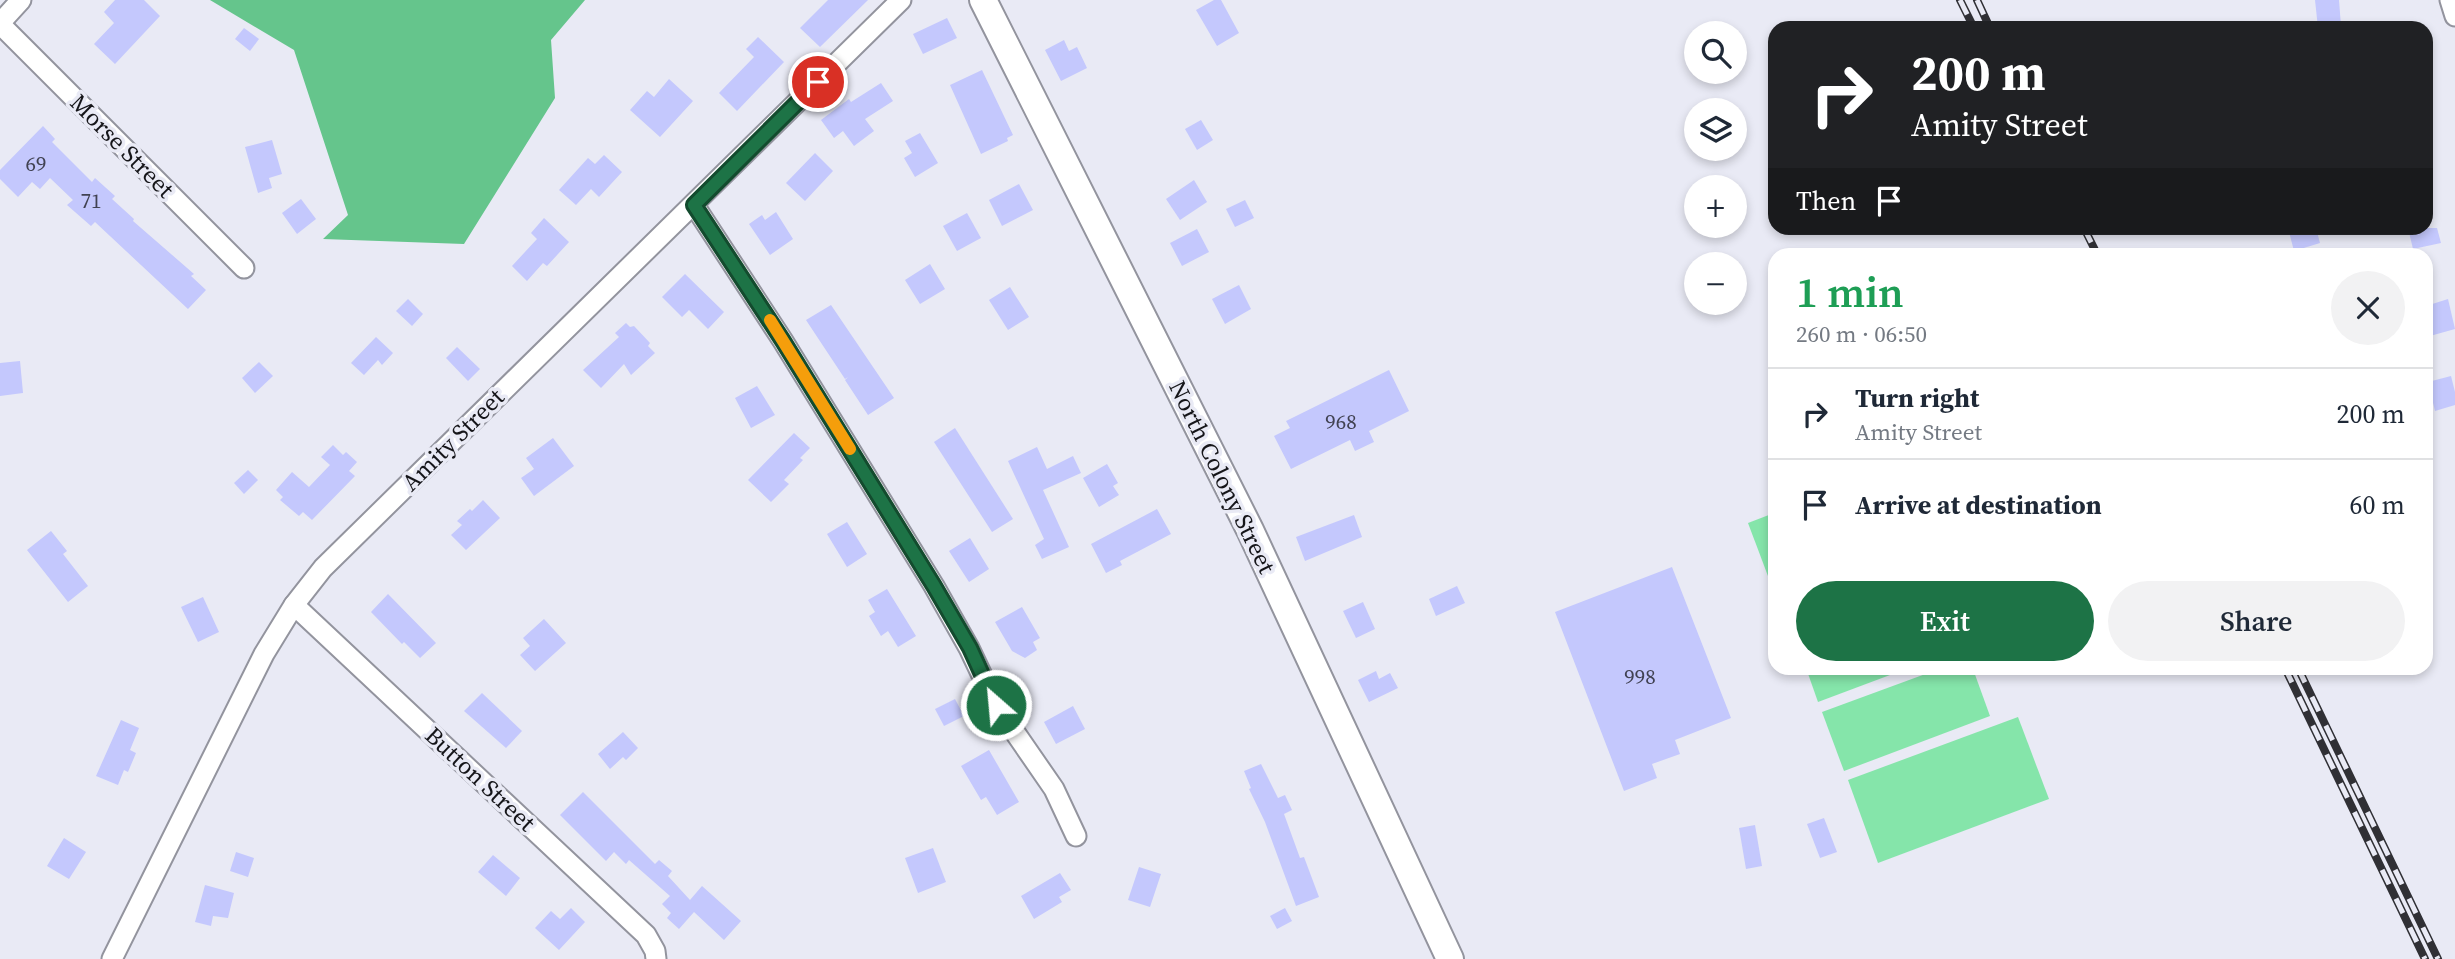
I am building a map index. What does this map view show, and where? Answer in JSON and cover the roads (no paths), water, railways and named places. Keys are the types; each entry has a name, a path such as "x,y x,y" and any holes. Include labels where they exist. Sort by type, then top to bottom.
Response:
{"main road":[{"name":"North Colony Street","path":"983,0 1250,530 1450,959"}],"street":[{"path":"0,24 21,0"},
{"name":"Amity Street","path":"112,959 264,654 294,605 323,568 901,0"},
{"path":"2450,0 2455,16"},
{"name":"Morse Street","path":"0,24 244,268"},
{"path":"694,205 790,352 913,552 970,648 996,705 1054,789 1076,836"},
{"name":"Button Street","path":"294,605 646,935 655,951 656,959"}],"railway":[{"path":"1960,0 1970,21"},
{"path":"1977,0 1987,21"},
{"path":"2088,235 2094,248"},
{"path":"2288,675 2425,959"},
{"path":"2301,675 2438,959"}]}
